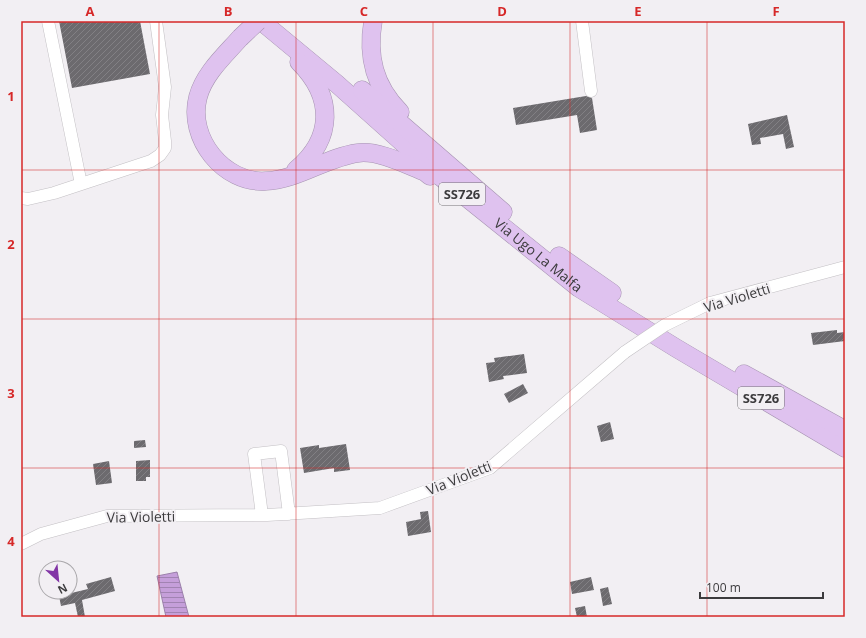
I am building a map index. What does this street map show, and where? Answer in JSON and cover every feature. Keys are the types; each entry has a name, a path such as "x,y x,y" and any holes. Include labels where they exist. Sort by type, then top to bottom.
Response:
{"highway":[{"path":"289,176 307,160 319,144 325,117 323,95 309,73 257,21 214,68 200,90 196,109 200,135 210,155 225,168 244,178 265,181 289,176 325,162 359,153 384,156 425,172 558,277 580,288"},
{"name":"Via Ugo La Malfa","path":"261,21 338,84 441,177 580,288 676,348 845,448"},
{"name":"Via Ugo La Malfa","path":"281,21 524,230 593,282 707,354 845,430"},
{"path":"373,21 370,52 374,70 383,90 397,109 444,153 449,165"}],"street":[{"path":"48,21 81,184"},
{"path":"21,198 28,199 54,193 151,161 160,155 165,148 162,115 165,87 156,21"},
{"path":"582,21 591,91"},
{"name":"Via Violetti","path":"21,544 41,534 106,516 262,515 380,508 490,468 625,352 665,325 710,303 845,267"},
{"path":"791,400 816,408 845,427"},
{"path":"262,515 254,454 281,451 289,514"}],"shaded area":[{"path":"177,572 189,617 166,617 157,576"}],"building":[{"path":"59,21 140,21 150,74 72,88"},
{"path":"586,96 592,98 597,130 580,133 577,115 516,125 513,108"},
{"path":"787,115 794,147 786,149 783,134 760,138 761,144 752,145 748,124"},
{"path":"837,330 837,333 845,332 845,341 813,345 811,333"},
{"path":"524,354 527,373 503,376 504,379 489,382 486,363 495,362 494,358"},
{"path":"523,384 528,393 509,403 504,394"},
{"path":"610,422 614,439 601,442 597,426"},
{"path":"145,440 146,447 134,448 134,441"},
{"path":"346,444 350,470 334,472 334,468 304,473 300,448 319,445 319,448"},
{"path":"150,460 150,477 146,477 146,481 136,481 136,461"},
{"path":"109,461 112,483 96,485 93,464"},
{"path":"428,511 431,532 408,536 406,522 421,519 420,512"},
{"path":"111,577 115,591 82,600 85,617 78,617 75,603 61,606 60,600 78,600 78,591 88,589 86,584"},
{"path":"591,577 594,590 572,594 570,582"},
{"path":"608,587 612,604 603,606 600,589"},
{"path":"585,606 587,617 577,617 575,608"}]}
